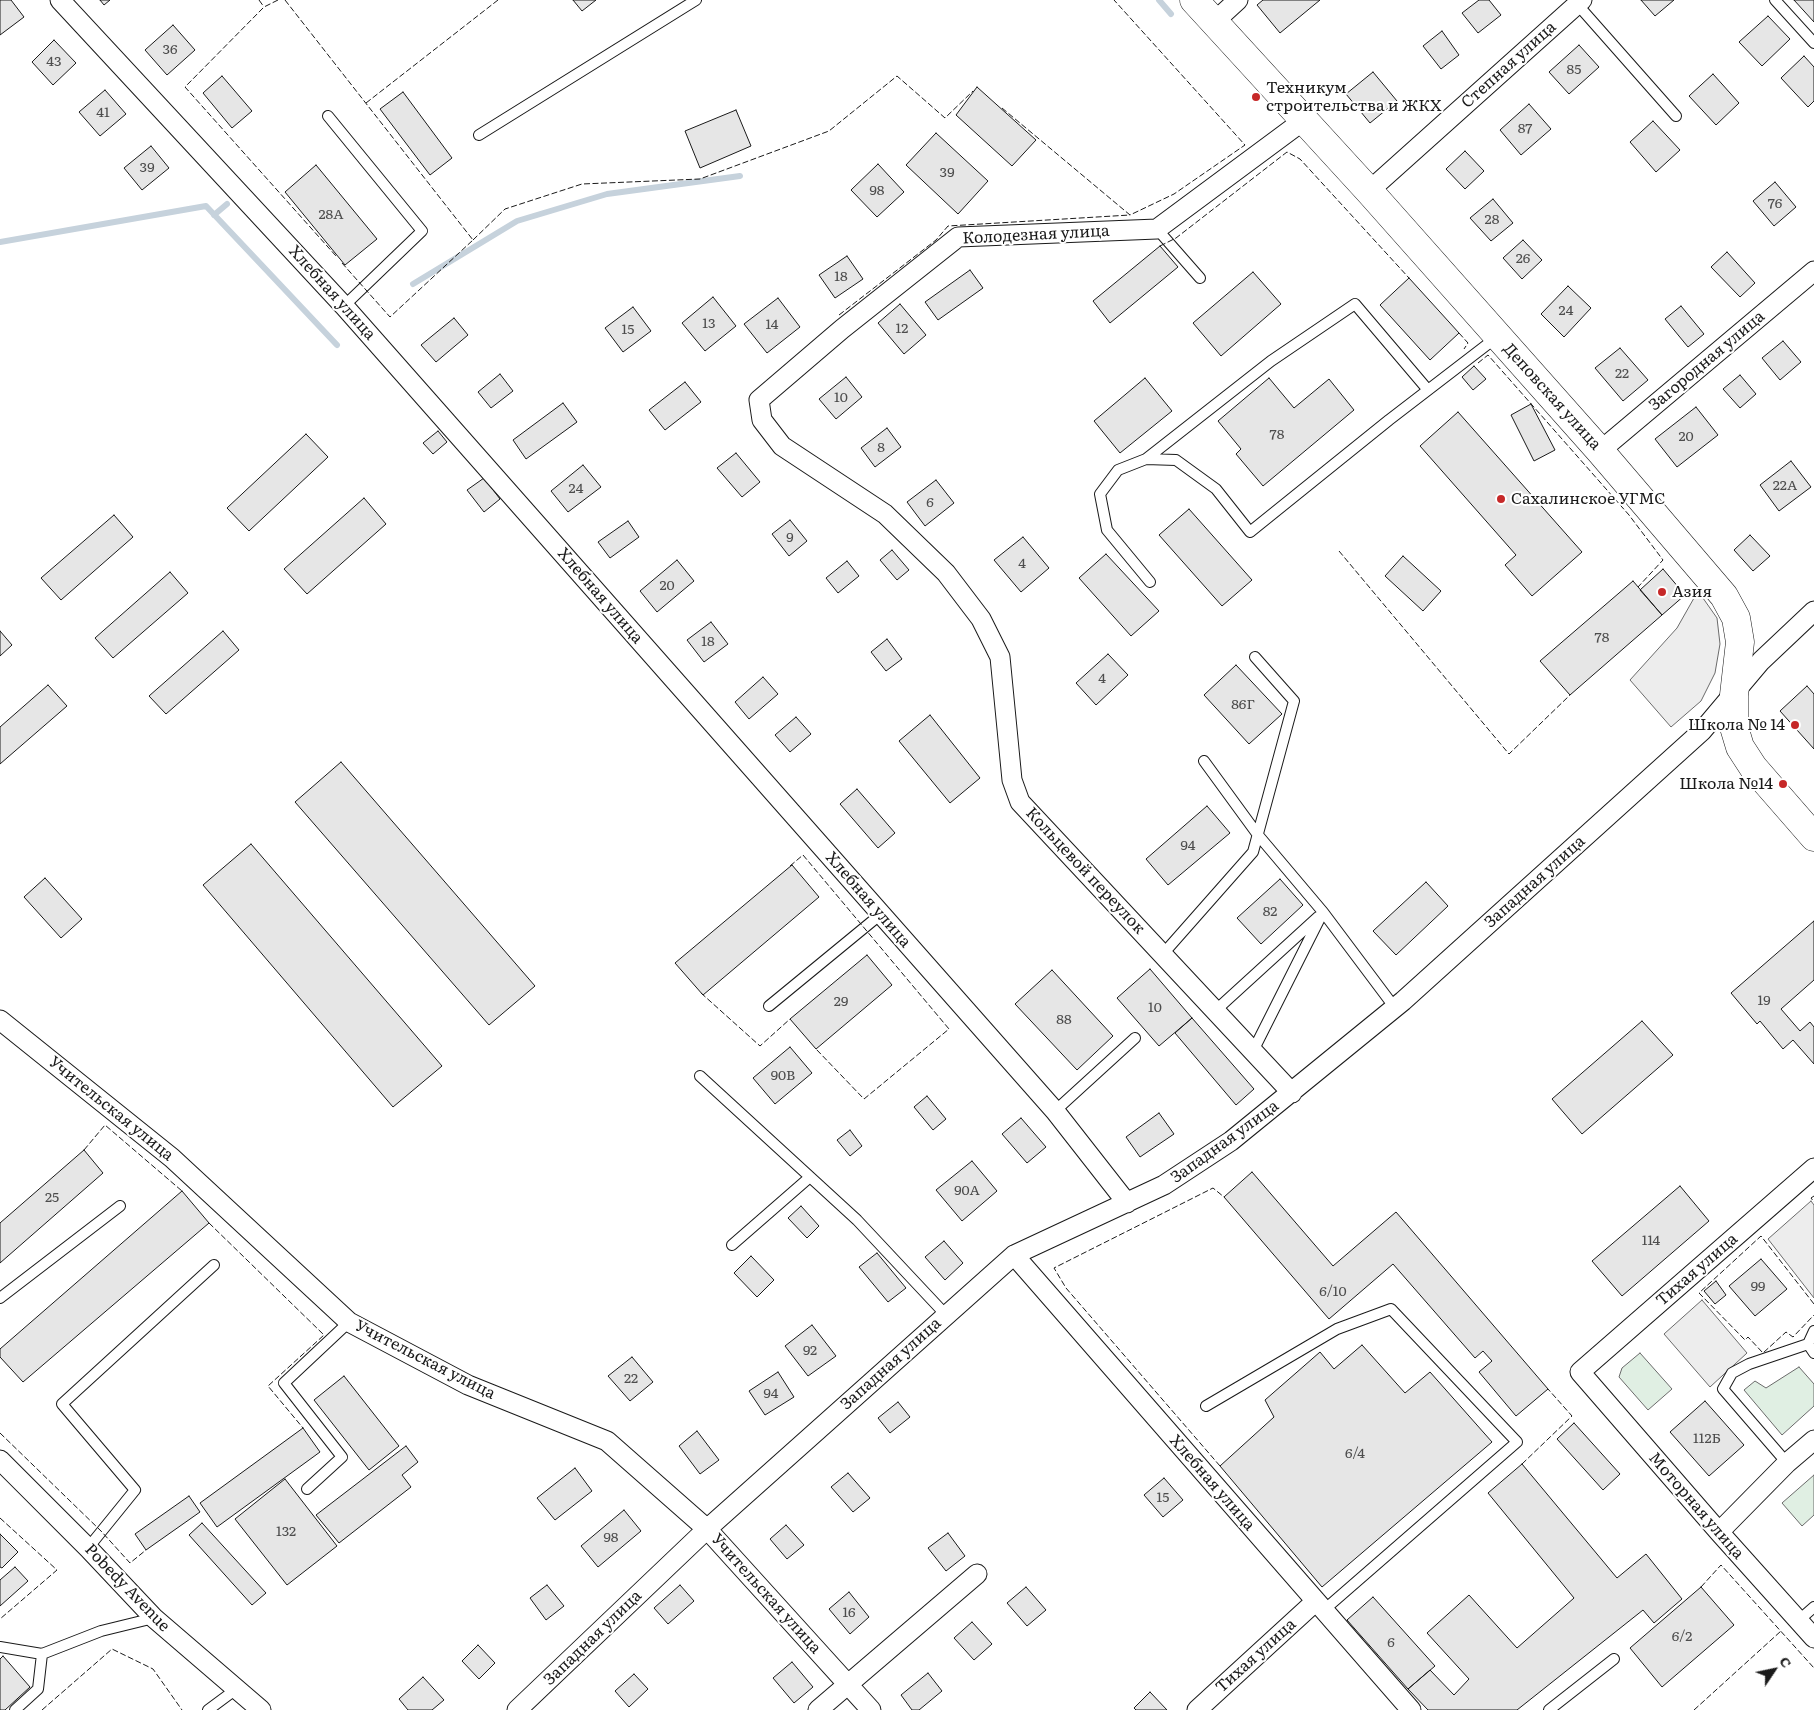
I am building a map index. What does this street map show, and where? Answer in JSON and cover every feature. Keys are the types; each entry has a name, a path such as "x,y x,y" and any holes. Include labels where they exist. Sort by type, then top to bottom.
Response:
{"street":[{"name":"Хлебная улица","path":"60,0 344,306 1055,1111 1126,1203"},
{"name":"Деповская улица","path":"1194,0 1369,191 1498,336 1600,451 1724,596 1736,618 1740,642 1734,695 1734,727 1740,747 1753,768 1814,837"},
{"path":"1214,22 1238,0"},
{"name":"Степная улица","path":"1369,191 1580,2"},
{"path":"1157,229 1304,120"},
{"name":"Колодезная улица","path":"759,400 842,329 958,237 1157,229"},
{"name":"Загородная улица","path":"1600,451 1814,271"},
{"name":"Кольцевой переулок","path":"759,400 762,420 782,446 885,514 946,573 981,619 1000,657 1012,780 1020,802 1292,1093"},
{"name":"Западная улица","path":"517,1710 707,1529 1014,1255 1164,1185 1231,1141 1395,1008 1692,740 1734,695 1761,661 1814,611"},
{"name":"Учительская улица","path":"0,1020 172,1158 349,1322 468,1385 607,1441 707,1529 872,1710"},
{"name":"Тихая улица","path":"1580,1372 1814,1168"},
{"name":"Хлебная улица","path":"1014,1255 1411,1710"},
{"name":"Моторная улица","path":"1580,1372 1718,1532 1814,1638"},
{"path":"1718,1532 1787,1463 1814,1440"},
{"name":"Pobedy Avenue","path":"0,1460 88,1548 154,1618 235,1690 261,1710"},
{"path":"818,1710 977,1574"},
{"name":"Тихая улица","path":"1197,1710 1320,1606"}],"lane":[{"path":"479,135 696,0"},
{"path":"1776,0 1814,43"},
{"path":"1580,2 1676,116"},
{"path":"328,116 422,231 344,306"},
{"path":"1157,229 1200,278"},
{"path":"1150,582 1107,530 1100,494 1118,470 1146,459 1271,361 1355,304 1428,390"},
{"path":"1146,459 1176,460 1216,489 1250,532 1498,336"},
{"path":"1162,954 1253,852 1294,701 1255,657"},
{"path":"1204,761 1258,835 1323,912 1395,1008"},
{"path":"1215,1011 1323,912"},
{"path":"1253,1051 1323,912"},
{"path":"769,1006 881,914"},
{"path":"1055,1111 1135,1038"},
{"path":"700,1076 856,1220 946,1315"},
{"path":"732,1245 810,1177"},
{"path":"0,1298 120,1206"},
{"path":"88,1548 135,1490 62,1404 214,1266"},
{"path":"1206,1406 1337,1329 1391,1309 1517,1442 1320,1606"},
{"path":"307,1488 342,1457 284,1383 349,1322"},
{"path":"1787,1463 1723,1389 1732,1373 1750,1364 1808,1344 1814,1331"},
{"path":"1808,1344 1814,1353"},
{"path":"1798,1621 1814,1607"},
{"path":"0,1647 42,1654 101,1631 154,1618"},
{"path":"15,1710 38,1689 42,1654"},
{"path":"1549,1710 1614,1659"},
{"path":"208,1710 235,1690"}],"green space":[{"path":"1640,1353 1672,1389 1648,1410 1619,1377 1622,1368"},
{"path":"1799,1367 1814,1384 1814,1406 1782,1435 1744,1390 1755,1381 1766,1388"},
{"path":"1814,1475 1814,1515 1802,1526 1782,1503"}],"shaded area":[{"path":"1698,591 1717,618 1720,644 1715,673 1701,701 1671,727 1630,680 1677,628"},
{"path":"1811,1201 1814,1205 1814,1298 1768,1239"},
{"path":"1702,1300 1747,1353 1710,1387 1664,1334"}],"building":[{"path":"0,0 11,0 24,17 0,35"},
{"path":"100,0 110,0 104,5"},
{"path":"573,0 596,0 582,11"},
{"path":"1263,0 1320,0 1280,33 1257,5"},
{"path":"1479,0 1489,0 1501,15 1478,33 1462,13"},
{"path":"1641,0 1674,0 1655,16"},
{"path":"1794,0 1814,0 1814,22"},
{"path":"1768,16 1790,39 1762,66 1739,42"},
{"path":"173,25 195,50 167,75 145,50"},
{"path":"1442,31 1459,55 1441,69 1423,46"},
{"path":"54,40 76,63 53,85 32,62"},
{"path":"1579,45 1599,67 1569,94 1549,72"},
{"path":"1804,56 1814,67 1814,101 1808,107 1781,78"},
{"path":"1373,72 1397,101 1370,123 1346,94"},
{"path":"1713,74 1739,103 1716,125 1689,96"},
{"path":"222,76 252,111 232,128 203,93"},
{"path":"977,87 1036,140 1012,166 956,115"},
{"path":"105,90 126,114 100,136 79,112"},
{"path":"403,92 452,158 430,175 380,109"},
{"path":"1529,104 1551,129 1521,155 1500,130"},
{"path":"736,110 751,146 700,168 685,131"},
{"path":"1653,121 1680,150 1656,172 1630,142"},
{"path":"936,133 988,181 958,214 906,165"},
{"path":"151,146 169,168 142,190 124,168"},
{"path":"1465,151 1484,171 1465,189 1446,169"},
{"path":"878,164 904,192 877,217 851,190"},
{"path":"316,165 377,239 345,265 285,192"},
{"path":"1775,182 1796,207 1774,226 1753,201"},
{"path":"1493,199 1513,223 1491,241 1470,218"},
{"path":"1523,240 1542,260 1522,279 1503,258"},
{"path":"1160,246 1178,267 1110,323 1093,301"},
{"path":"1727,252 1755,283 1740,297 1711,267"},
{"path":"847,256 863,279 835,298 819,275"},
{"path":"970,270 983,288 938,320 925,302"},
{"path":"1253,272 1281,304 1221,356 1193,323"},
{"path":"1409,278 1459,333 1430,360 1380,305"},
{"path":"1568,286 1591,308 1564,337 1541,314"},
{"path":"713,297 736,326 705,351 682,323"},
{"path":"778,298 800,327 767,353 744,324"},
{"path":"900,304 926,335 904,354 878,323"},
{"path":"1681,306 1704,334 1688,347 1665,319"},
{"path":"633,307 651,331 623,352 605,328"},
{"path":"454,318 468,335 436,362 421,345"},
{"path":"1783,341 1801,362 1780,380 1762,358"},
{"path":"1620,348 1648,380 1623,401 1595,368"},
{"path":"1474,366 1486,379 1473,390 1462,377"},
{"path":"500,374 513,391 491,408 478,392"},
{"path":"1740,375 1756,394 1740,408 1723,389"},
{"path":"846,377 862,397 836,419 819,399"},
{"path":"1145,378 1172,411 1120,453 1094,421"},
{"path":"1269,378 1294,408 1329,379 1354,410 1263,486 1236,454 1241,449 1218,421"},
{"path":"685,382 701,402 665,430 649,410"},
{"path":"563,403 577,422 526,459 513,440"},
{"path":"1531,404 1555,450 1534,461 1511,415"},
{"path":"1696,407 1718,435 1677,467 1655,439"},
{"name":"Сахалинское УГМС","path":"1458,412 1582,552 1532,596 1505,565 1516,555 1420,446"},
{"path":"887,428 901,447 875,467 861,448"},
{"path":"438,431 447,442 433,454 423,443"},
{"path":"306,434 328,457 249,531 227,508"},
{"path":"736,453 760,482 742,497 717,468"},
{"path":"1791,461 1811,487 1779,511 1760,485"},
{"path":"583,465 601,487 568,512 551,491"},
{"path":"484,478 500,499 484,512 467,490"},
{"path":"936,480 954,503 925,526 907,502"},
{"path":"364,498 386,524 307,594 284,569"},
{"path":"1189,509 1252,580 1222,606 1159,535"},
{"path":"114,515 133,537 61,600 41,578"},
{"path":"790,520 807,541 789,556 772,534"},
{"path":"628,521 639,537 610,558 598,542"},
{"path":"1750,535 1770,556 1753,571 1734,550"},
{"path":"1023,537 1049,568 1021,592 994,560"},
{"path":"892,550 909,570 897,580 880,560"},
{"path":"1106,554 1159,611 1131,636 1079,578"},
{"path":"1403,556 1441,591 1423,611 1385,576"},
{"path":"677,560 694,581 657,612 640,591"},
{"path":"847,561 859,576 838,593 826,578"},
{"name":"Азия","path":"1663,569 1685,595 1662,615 1640,590"},
{"path":"170,572 188,593 113,658 95,638"},
{"path":"1633,581 1662,615 1570,695 1540,661"},
{"path":"711,622 728,644 704,662 687,640"},
{"path":"0,631 12,645 0,656"},
{"path":"223,631 239,650 166,714 149,696"},
{"path":"887,639 902,659 886,671 871,652"},
{"path":"1108,654 1128,675 1096,705 1076,683"},
{"path":"1236,665 1282,714 1249,744 1204,695"},
{"path":"763,677 778,694 749,719 735,702"},
{"path":"48,685 67,706 0,764 0,727"},
{"path":"1807,686 1814,694 1814,749 1780,711"},
{"path":"930,715 980,778 950,803 899,741"},
{"path":"796,717 811,734 790,752 775,735"},
{"path":"341,762 535,986 489,1025 295,802"},
{"path":"857,789 895,833 878,848 840,804"},
{"path":"1207,806 1230,833 1168,885 1146,859"},
{"path":"251,844 442,1066 393,1107 203,885"},
{"path":"792,865 819,897 703,995 675,963"},
{"path":"45,878 82,919 61,938 24,897"},
{"path":"1280,879 1303,905 1261,944 1237,918"},
{"path":"1426,882 1448,906 1396,955 1373,931"},
{"path":"1814,921 1814,980 1781,1009 1800,1031 1810,1022 1814,1027 1814,1064 1793,1040 1783,1049 1760,1021 1757,1024 1731,993"},
{"path":"867,955 892,985 816,1049 790,1019"},
{"path":"1150,969 1192,1018 1159,1046 1117,998"},
{"path":"1052,970 1113,1036 1077,1070 1015,1004"},
{"path":"1192,1018 1254,1089 1236,1105 1175,1033"},
{"path":"1642,1021 1673,1055 1582,1134 1552,1099"},
{"path":"790,1047 812,1073 775,1104 753,1078"},
{"path":"927,1096 946,1119 933,1130 914,1107"},
{"path":"1159,1113 1174,1134 1140,1157 1126,1137"},
{"path":"1021,1118 1046,1147 1027,1163 1002,1134"},
{"path":"850,1130 862,1146 850,1156 837,1140"},
{"path":"84,1150 103,1173 0,1263 0,1223"},
{"path":"972,1161 997,1191 962,1221 936,1190"},
{"path":"1252,1172 1333,1266 1396,1212 1548,1389 1516,1416 1479,1372 1492,1361 1483,1351 1475,1358 1393,1264 1329,1319 1224,1197"},
{"path":"1680,1186 1709,1221 1622,1296 1592,1261"},
{"path":"182,1191 209,1223 23,1382 0,1357 0,1349"},
{"path":"801,1206 819,1226 807,1238 788,1218"},
{"path":"944,1241 963,1263 945,1280 925,1257"},
{"path":"877,1253 906,1288 888,1302 859,1267"},
{"path":"751,1256 774,1280 757,1297 734,1273"},
{"path":"1761,1259 1787,1289 1755,1316 1729,1286"},
{"path":"1716,1281 1726,1295 1715,1304 1704,1291"},
{"path":"812,1325 836,1356 808,1376 785,1346"},
{"path":"1362,1345 1405,1393 1430,1372 1492,1442 1322,1587 1220,1466 1274,1417 1265,1400 1320,1352 1334,1369"},
{"path":"632,1357 653,1382 630,1401 608,1376"},
{"path":"778,1372 794,1397 765,1415 749,1391"},
{"path":"344,1376 399,1446 369,1470 314,1400"},
{"path":"1705,1401 1744,1445 1709,1476 1670,1432"},
{"path":"898,1402 910,1417 890,1433 878,1418"},
{"path":"1574,1423 1620,1474 1603,1490 1557,1439"},
{"path":"303,1428 320,1452 217,1527 200,1503"},
{"path":"697,1431 719,1460 700,1474 679,1446"},
{"path":"406,1446 418,1462 402,1475 411,1487 339,1543 316,1515"},
{"path":"1522,1464 1617,1578 1646,1554 1682,1599 1654,1623 1643,1610 1517,1710 1428,1710 1408,1689 1430,1670 1454,1695 1469,1679 1427,1633 1469,1595 1517,1648 1574,1598 1488,1493"},
{"path":"575,1468 592,1491 555,1520 537,1498"},
{"path":"848,1473 870,1498 853,1512 831,1487"},
{"path":"1164,1478 1183,1500 1163,1517 1144,1495"},
{"path":"285,1479 337,1546 287,1585 235,1519"},
{"path":"189,1496 200,1512 146,1550 135,1534"},
{"path":"624,1510 641,1531 598,1567 581,1546"},
{"path":"202,1523 266,1593 252,1605 189,1535"},
{"path":"786,1525 804,1545 787,1559 770,1539"},
{"path":"948,1533 965,1556 946,1571 928,1548"},
{"path":"0,1534 18,1552 2,1568 0,1567"},
{"path":"15,1567 28,1581 0,1606 0,1580"},
{"path":"547,1585 564,1606 546,1620 530,1598"},
{"path":"680,1585 694,1601 668,1624 654,1608"},
{"path":"1026,1587 1046,1610 1027,1626 1007,1603"},
{"path":"1701,1587 1734,1625 1662,1687 1630,1648"},
{"path":"849,1592 869,1617 850,1634 829,1609"},
{"path":"1373,1597 1435,1666 1408,1689 1347,1620"},
{"path":"972,1622 992,1644 974,1660 954,1638"},
{"path":"478,1645 495,1663 479,1679 462,1661"},
{"path":"3,1656 30,1687 5,1710 0,1710 0,1659"},
{"path":"792,1662 813,1687 794,1703 773,1678"},
{"path":"928,1673 942,1691 919,1710 912,1710 901,1695"},
{"path":"634,1674 648,1689 629,1707 615,1691"},
{"path":"423,1677 444,1700 432,1710 408,1710 399,1699"},
{"path":"1150,1692 1167,1710 1136,1710 1134,1708"}],"waterway":[{"path":"1159,0 1171,14"},
{"path":"413,284 517,221 607,194 740,176"},
{"path":"214,215 227,204"},
{"path":"0,242 206,206 337,345"}],"fence":[{"path":"259,0 264,7"},
{"path":"278,0 264,7 185,87 336,256"},
{"path":"285,0 473,240 390,317 342,263"},
{"path":"366,103 498,0"},
{"path":"1002,108 1130,215 1174,194 1245,145 1114,0"},
{"path":"473,240 505,209 582,184 700,179 829,131 897,76 945,118 973,91"},
{"path":"1160,246 1176,238 1287,152 1300,159 1409,278"},
{"path":"839,315 936,240 948,226 1130,215"},
{"path":"1459,333 1468,343 1464,349"},
{"path":"1478,363 1488,355 1629,515 1663,560 1638,587"},
{"path":"1339,551 1509,754 1570,695"},
{"path":"790,866 803,855 949,1029 864,1099 816,1049"},
{"path":"701,993 760,1046 790,1019"},
{"path":"84,1150 105,1125 182,1191"},
{"path":"1220,1466 1066,1288 1054,1268 1213,1188 1224,1197"},
{"path":"1814,1196 1811,1198 1814,1202"},
{"path":"209,1223 324,1335 268,1386 303,1428"},
{"path":"1814,1304 1761,1236 1699,1293 1745,1340 1748,1337 1763,1353 1786,1332 1793,1337 1814,1315"},
{"path":"1522,1464 1572,1416 1548,1389"},
{"path":"0,1433 101,1531 130,1563 146,1550"},
{"path":"0,1518 57,1570 0,1619"},
{"path":"1701,1587 1721,1565 1814,1668"},
{"path":"1694,1710 1781,1631"},
{"path":"42,1710 112,1649 153,1669 182,1710"}],"place":[{"name":"Техникум строительства и ЖКХ","path":"1256,97"},
{"name":"Сахалинское УГМС","path":"1501,499"},
{"name":"Азия","path":"1662,592"},
{"name":"Школа № 14","path":"1795,725"},
{"name":"Школа №14","path":"1783,784"}]}
